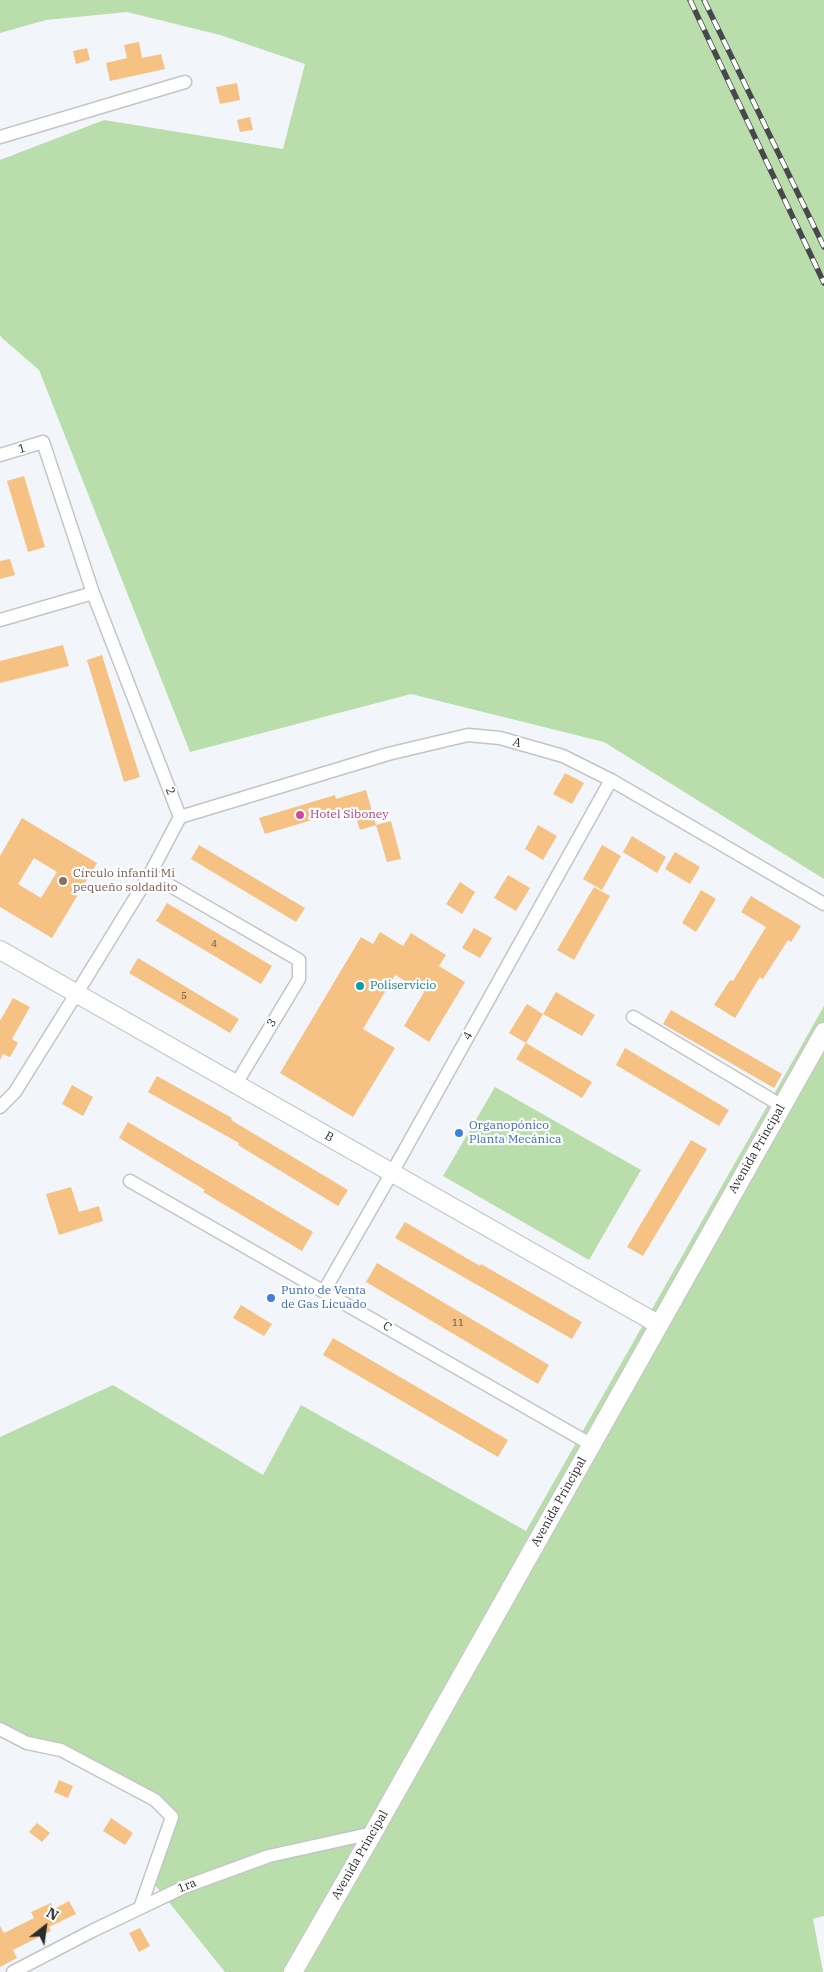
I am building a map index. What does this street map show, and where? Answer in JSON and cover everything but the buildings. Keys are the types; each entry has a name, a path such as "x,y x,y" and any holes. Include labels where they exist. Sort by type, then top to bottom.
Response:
{"main road":[{"name":"B","path":"0,950 658,1324"},
{"name":"Avenida Principal","path":"293,1972 824,1032"}],"street":[{"path":"0,137 185,82"},
{"name":"1","path":"0,454 43,442"},
{"name":"2","path":"43,442 94,593 180,817"},
{"path":"0,620 94,593"},
{"name":"A","path":"180,817 388,754 468,736 500,738 563,756 611,780 824,904"},
{"name":"4","path":"324,1291 392,1173 611,780"},
{"path":"0,1107 15,1092 77,993 150,874 180,817"},
{"name":"3","path":"150,874 300,960 299,979 236,1084"},
{"path":"633,1017 782,1106"},
{"name":"C","path":"130,1181 592,1445"},
{"path":"0,1729 27,1744 61,1750 155,1800 172,1816 140,1908"},
{"name":"1ra","path":"13,1972 184,1886 269,1856 373,1833"}],"green space":[{"path":"0,0 824,0 824,879 604,742 411,694 190,752 39,370 0,335 0,160 104,120 283,149 305,64 220,35 127,12 46,20 0,33"},
{"path":"824,1006 824,1916 813,1919 823,1972 225,1972 155,1885 177,1817 0,1723 0,1437 113,1385 263,1475 301,1405 526,1531"},
{"path":"495,1087 641,1170 589,1260 443,1176"}],"railway":[{"path":"690,0 824,283"},
{"path":"704,0 824,247"}],"place":[{"name":"Hotel Siboney","path":"300,815"},
{"name":"Círculo infantil Mi pequeño soldadito","path":"63,881"},
{"name":"Poliservicio","path":"360,986"},
{"name":"Organopónico Planta Mecánica","path":"459,1133"},
{"name":"Punto de Venta de Gas Licuado","path":"271,1298"}]}
